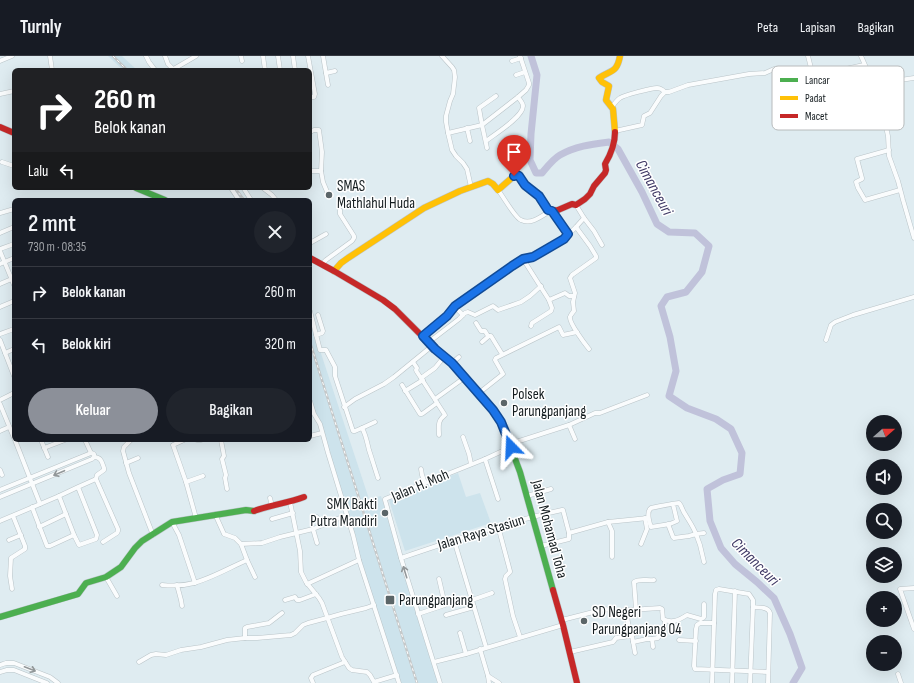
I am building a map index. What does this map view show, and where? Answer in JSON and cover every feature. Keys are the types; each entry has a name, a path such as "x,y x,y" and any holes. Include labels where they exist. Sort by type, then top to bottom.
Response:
{"street":[{"path":"0,61 12,56"},
{"path":"50,56 52,68"},
{"path":"146,56 154,68"},
{"path":"165,56 171,68"},
{"path":"175,68 196,56"},
{"path":"263,56 265,68"},
{"path":"278,56 280,68"},
{"path":"293,56 295,68"},
{"path":"308,56 310,68"},
{"path":"324,56 328,85"},
{"path":"442,56 454,70 455,77 453,94 446,112 448,133 452,150 467,169 471,187"},
{"path":"334,271 348,258 424,208 460,191 489,181 498,190 516,217 522,221 531,221 551,211 558,210 572,204 576,205 590,194 594,186 603,175 606,170 605,164 615,141 612,107 606,100 609,86 602,83 599,78 611,72 615,68 620,56"},
{"path":"808,56 810,66"},
{"path":"859,66 864,65 861,56"},
{"path":"448,133 482,125 526,90 529,85 521,57 512,61"},
{"path":"612,107 620,97 653,88 659,88 667,93 688,85 749,74 765,73 772,70"},
{"path":"326,73 335,71"},
{"path":"516,75 525,72"},
{"path":"312,78 315,94 312,96"},
{"path":"904,79 914,78"},
{"path":"0,94 12,91"},
{"path":"615,131 642,125 644,116 650,113 665,92"},
{"path":"487,148 479,110 480,107 496,96"},
{"path":"486,141 518,117 523,106 518,97"},
{"path":"0,127 12,132"},
{"path":"467,128 470,141"},
{"path":"312,131 319,130 322,152 321,172 328,194"},
{"path":"886,130 889,156 898,181 914,238"},
{"path":"889,150 856,159 862,178 856,182 857,186 865,200 900,190"},
{"path":"2,162 12,165"},
{"path":"312,171 321,172"},
{"path":"498,190 514,176 518,176 525,185 539,196 568,234"},
{"path":"141,190 160,198"},
{"path":"267,190 274,198"},
{"path":"576,205 602,245"},
{"path":"0,213 12,210"},
{"path":"322,264 354,238 340,214 340,210"},
{"path":"423,336 447,316 455,306 523,259 533,257 564,239 584,218"},
{"path":"0,233 12,228"},
{"path":"576,228 590,246 596,257 571,277 574,291 574,311 570,317 577,332 589,349"},
{"path":"312,242 326,234"},
{"path":"12,245 0,250 12,276"},
{"path":"0,264 12,259"},
{"name":"Jalan Mohamad Toha","path":"312,259 384,300 395,309 430,344 452,363 498,417 520,472 570,652 577,683"},
{"path":"523,259 541,286 552,308 551,311 532,322 531,326"},
{"path":"0,284 12,278"},
{"path":"344,407 355,399 384,384 413,362 430,344 464,313 468,312 475,315 493,306 498,310 508,307 524,301 541,286"},
{"path":"549,300 565,293 569,296 574,296"},
{"path":"826,340 831,325 835,322 853,315 914,297"},
{"path":"0,307 12,302"},
{"path":"455,306 463,314"},
{"path":"316,335 323,332 318,315"},
{"path":"312,319 320,350 326,350 335,367 335,376 353,431 355,432 375,422"},
{"path":"476,323 481,331 485,331 489,336 491,336 502,354"},
{"path":"479,393 503,374 495,359 502,354 558,327 563,335 577,332"},
{"path":"0,334 12,329"},
{"path":"482,342 489,336"},
{"path":"0,340 12,369"},
{"path":"5,353 12,351"},
{"path":"405,391 422,379 444,357"},
{"path":"452,363 459,357"},
{"path":"413,362 417,368 417,372 445,415 440,419 439,435"},
{"path":"435,399 464,378"},
{"path":"402,384 420,414 437,403"},
{"path":"0,400 12,395"},
{"name":"Jalan H. Moh","path":"401,558 385,499 485,459 510,446 647,395"},
{"path":"0,404 12,434"},
{"path":"312,408 314,414 320,421 322,433 359,560 399,683"},
{"path":"569,425 575,440"},
{"path":"0,431 9,427"},
{"path":"362,428 367,439 378,478"},
{"path":"312,436 322,433"},
{"path":"463,436 471,464"},
{"path":"15,442 40,504"},
{"path":"42,442 48,457"},
{"path":"44,448 60,442"},
{"path":"0,497 92,459 92,454 86,442"},
{"path":"129,442 124,447 126,463 153,535"},
{"path":"172,442 186,482 196,518"},
{"path":"173,445 180,442"},
{"path":"220,442 224,456 222,459 226,475 224,477 227,488"},
{"path":"0,490 92,454 101,459 104,468 104,470 97,475 96,479 0,521"},
{"path":"126,463 138,458"},
{"path":"485,459 498,499"},
{"path":"421,469 425,483"},
{"path":"0,470 2,475"},
{"path":"186,482 203,476"},
{"path":"96,479 118,529 117,533 102,542"},
{"path":"59,496 79,545 96,538 97,535 78,487"},
{"path":"527,496 551,489"},
{"path":"0,617 78,594 86,583 106,577 121,567 142,541 172,522 215,514 246,510 252,511 304,497"},
{"path":"270,498 272,506"},
{"path":"290,502 300,551 301,572 304,579 322,603 345,662 352,670 367,672 374,681"},
{"path":"641,544 647,529 646,518 650,508 680,503 696,534 704,562"},
{"path":"646,518 650,527 652,528 676,522 673,504"},
{"path":"32,507 47,546 74,535"},
{"name":"Jalan Raya Stasiun","path":"401,558 498,526 533,516 562,510 569,533"},
{"path":"272,518 293,513"},
{"path":"39,527 66,514"},
{"path":"215,514 224,534 235,538 241,544 254,577"},
{"path":"241,544 262,543 313,529 347,515"},
{"path":"12,589 10,576 11,558 25,547 13,516"},
{"path":"317,518 319,526"},
{"path":"541,546 568,540 569,533 608,522 646,518"},
{"path":"172,522 179,535 195,583"},
{"path":"608,522 612,531 612,557"},
{"path":"668,524 674,538 704,532"},
{"path":"498,526 510,571 505,579 520,637"},
{"path":"313,529 317,543"},
{"path":"9,540 21,535"},
{"path":"454,540 486,647"},
{"path":"401,558 440,683"},
{"path":"162,585 195,583 247,560"},
{"path":"307,584 359,560"},
{"path":"106,577 117,596"},
{"path":"418,614 445,605 439,578"},
{"path":"636,609 634,582 640,580 654,580"},
{"path":"177,585 182,600 182,606"},
{"path":"712,683 715,594 716,590 719,588 750,594 753,600 750,683"},
{"path":"914,588 900,589 914,629"},
{"path":"732,683 734,591"},
{"path":"285,600 295,597 297,600 300,600 316,594"},
{"path":"472,600 492,594"},
{"path":"665,621 678,621 687,615 700,619 703,618 704,604"},
{"path":"139,662 151,655 166,655 181,650 226,640 292,635 303,625 308,623 374,605"},
{"path":"446,615 474,607"},
{"path":"753,607 767,608 770,613 768,683"},
{"path":"434,662 466,654 600,610 607,609 615,611 660,608 662,610 662,620 665,621 664,629 659,631 658,638 633,642"},
{"path":"626,610 635,653"},
{"path":"245,638 245,628 269,622 282,613"},
{"path":"714,624 700,623 697,625 695,669 768,672"},
{"path":"570,652 613,642 616,638 631,636 633,634 645,631"},
{"path":"460,633 466,654"},
{"path":"652,639 653,646"},
{"path":"679,640 696,640"},
{"path":"480,649 489,683"},
{"path":"313,683 311,678 313,675 345,662"},
{"path":"0,665 14,663 50,676 58,683"},
{"path":"0,672 14,670 47,683"},
{"path":"898,674 901,683"},
{"path":"368,683 397,675"},
{"path":"488,676 499,683"}],"shaded area":[{"path":"108,56 122,56 135,68 121,68"},
{"path":"312,326 369,499 381,496 441,683 400,683 359,560 320,421 315,415 312,405"},
{"path":"458,473 466,497 480,493 491,523 405,551 389,500"}],"waterway":[{"name":"Cimanceuri","path":"531,56 537,75 530,160 536,173 542,173 550,163 560,155 572,149 609,142 618,149 642,192 657,224 669,232 695,233 709,246 702,272 686,292 667,297 661,306 670,337 676,371 669,396 687,408 716,419 731,429 742,453 740,474 723,480 707,489 710,521 721,548 735,564 774,598 790,634 802,668 793,683"}],"railway":[{"path":"113,56 125,68"},
{"path":"236,190 242,198"},
{"path":"312,348 417,683"}],"traffic: fast":[{"path":"141,190 160,198"},
{"path":"491,408 503,427 520,472 553,590"},
{"path":"0,617 78,594 86,583 106,577 121,567 142,541 172,522 246,510 254,511"}],"traffic: slow":[{"path":"615,132 613,109 606,100 609,86 602,82 599,78 615,68 620,56"},
{"path":"334,271 348,258 424,208 460,191 488,181 498,190 514,176 518,176 520,179"}],"traffic: jam":[{"path":"0,127 12,132"},
{"path":"520,179 539,196 550,211 558,210 572,204 576,205 590,194 594,186 605,173 605,164 612,149 615,132"},
{"path":"312,259 383,300 395,309 435,349 452,363 491,408"},
{"path":"254,511 304,497"},
{"path":"553,590 577,683"}],"place":[{"name":"SMAS Mathlahul Huda","path":"329,195"},
{"name":"Polsek Parungpanjang","path":"504,403"},
{"name":"SMK Bakti Putra Mandiri","path":"385,513"},
{"name":"Parungpanjang","path":"390,600"},
{"name":"SD Negeri Parungpanjang 04","path":"584,621"}],"route":[{"path":"511,447 501,422 493,410 452,363 435,349 423,336 447,316 455,306 512,266 523,259 533,257 567,237 568,234 552,211 548,210 539,196 525,185 519,176 514,176"}]}
